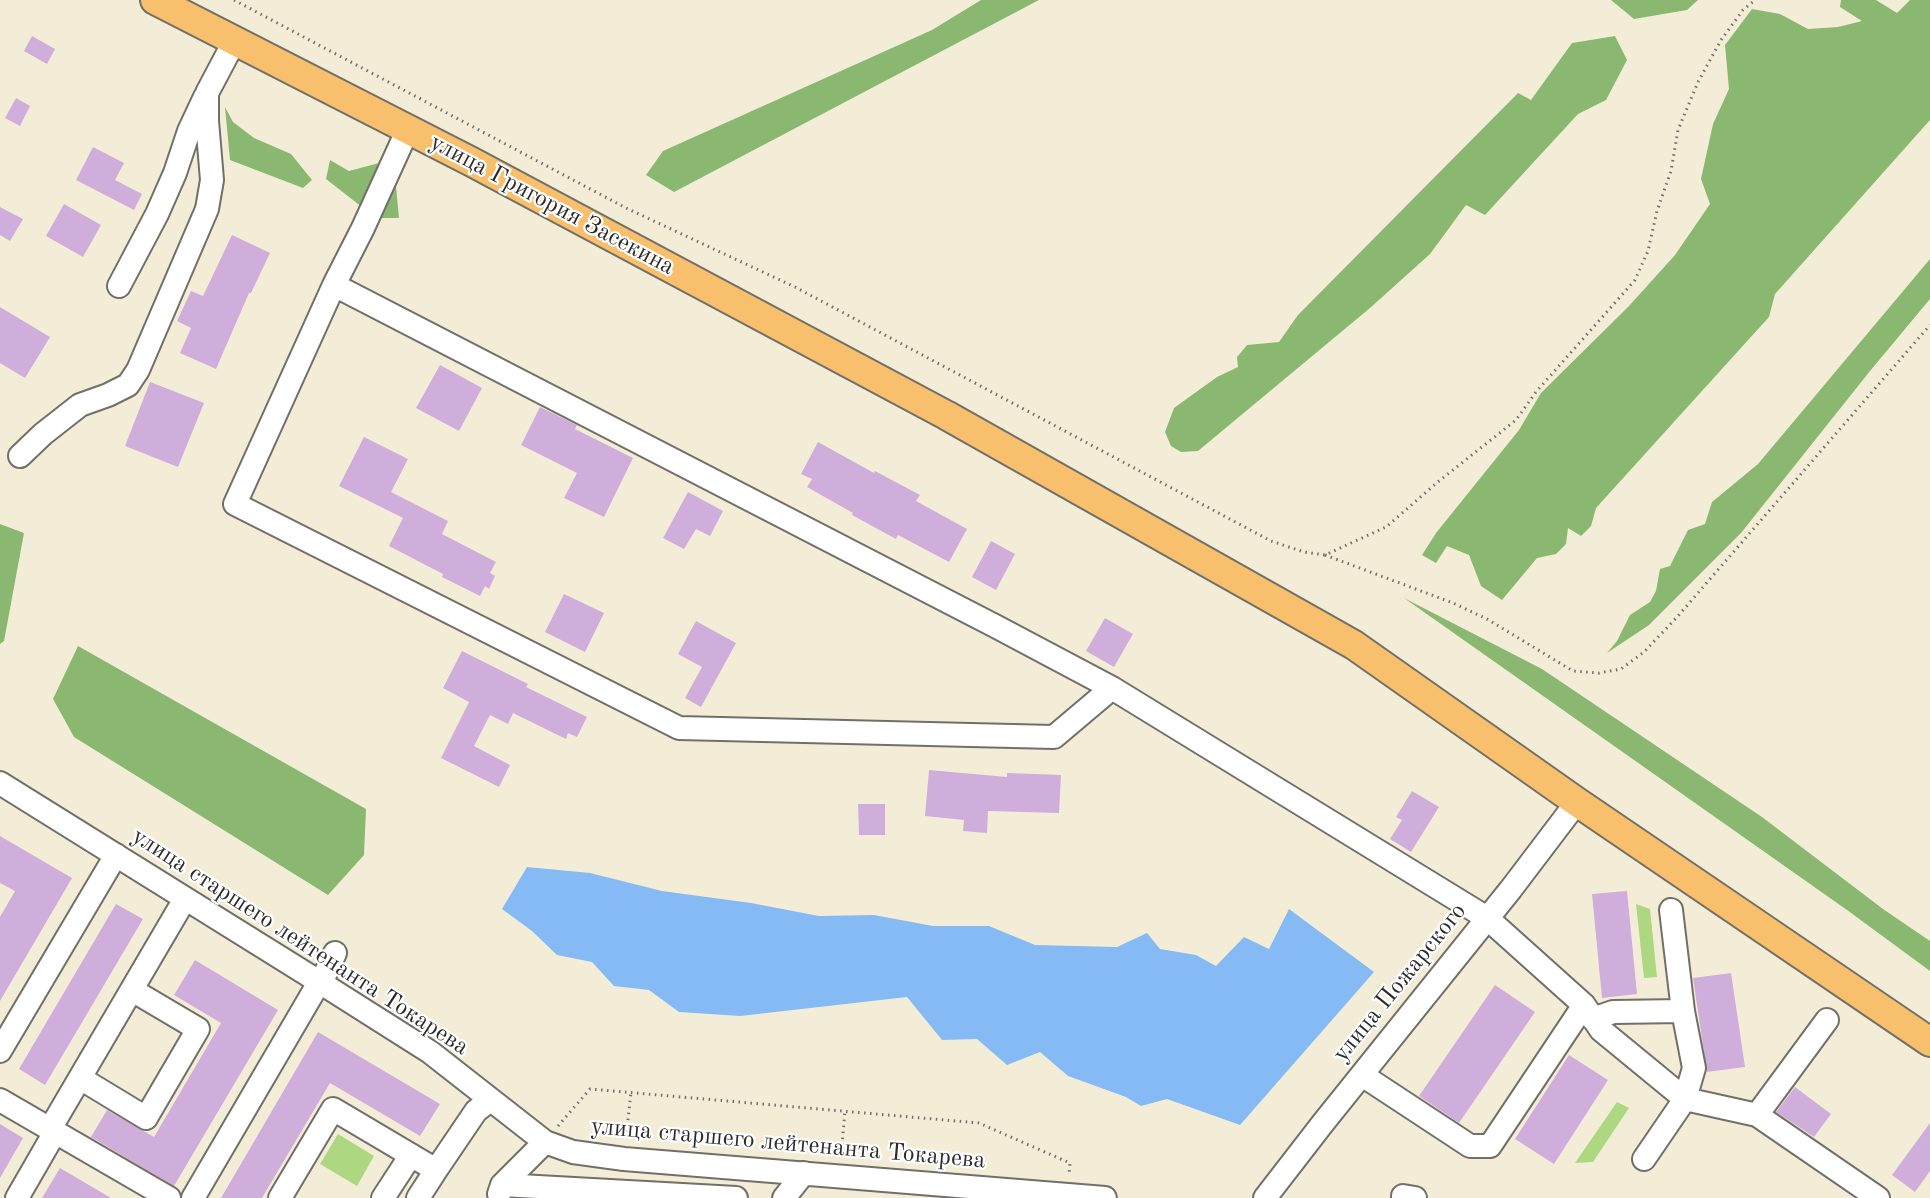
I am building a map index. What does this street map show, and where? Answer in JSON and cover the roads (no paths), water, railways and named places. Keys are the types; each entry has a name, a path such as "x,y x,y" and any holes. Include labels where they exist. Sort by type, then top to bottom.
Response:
{"main road":[{"name":"улица Григория Засекина","path":"155,0 408,129 946,415 1354,645 1577,802 1930,1042"}],"street":[{"path":"119,286 176,173 189,131 207,93 236,40"},
{"path":"20,456 43,434 80,405 128,385 138,370 207,209 212,180 207,93"},
{"path":"408,129 334,285 235,504 679,728 1054,737 1112,688"},
{"path":"334,285 1112,688 1487,918 1589,1012 1601,1030 1685,1099 1757,1114 1878,1198"},
{"name":"улица старшего лейтенанта Токарева","path":"0,783 430,1052 544,1142 573,1152 624,1159 1103,1198"},
{"name":"улица Пожарского","path":"1265,1198 1577,802"},
{"path":"0,1051 116,855"},
{"path":"17,1198 80,1078 179,909"},
{"path":"1644,1159 1685,1099 1694,1068 1683,1011 1671,910"},
{"path":"193,1198 321,982 335,953"},
{"path":"80,1078 146,1118 187,1049 198,1029 132,990"},
{"path":"1589,1012 1683,1011"},
{"path":"1362,1075 1470,1146 1490,1146 1589,1012"},
{"path":"1757,1114 1827,1020"},
{"path":"0,1100 169,1198"},
{"path":"418,1198 476,1112 490,1100"},
{"path":"280,1198 333,1109 436,1170"},
{"path":"500,1192 544,1142"},
{"path":"383,1198 411,1155"},
{"path":"784,1198 804,1173"},
{"path":"500,1192 736,1198"},
{"path":"1403,1198 1403,1196 1415,1198"}],"water":[{"path":"527,867 590,873 662,891 751,903 819,916 874,915 933,926 989,926 1035,945 1117,947 1147,933 1160,949 1196,955 1216,966 1244,937 1269,949 1289,909 1374,972 1240,1125 1167,1099 1141,1106 1126,1097 1068,1076 1040,1052 1007,1065 977,1039 942,1040 907,997 740,1016 679,1012 649,990 614,986 592,962 557,955 532,931 502,909"}]}
